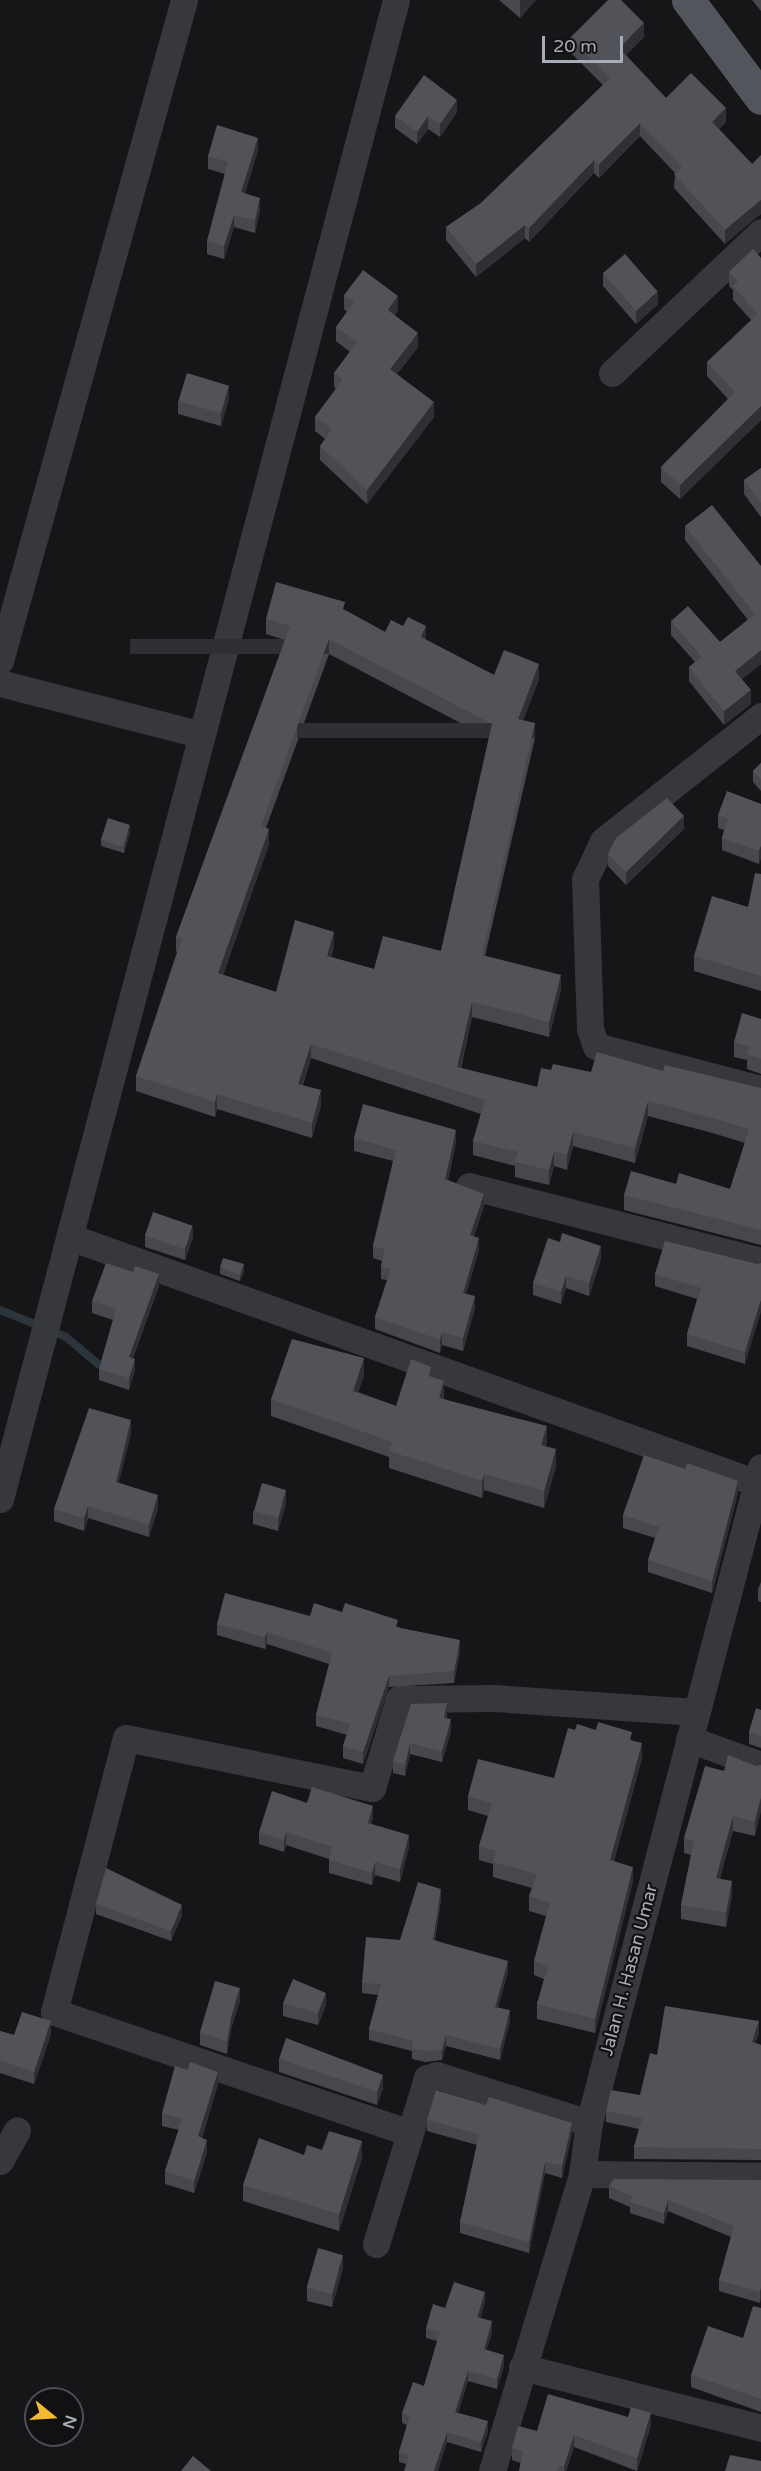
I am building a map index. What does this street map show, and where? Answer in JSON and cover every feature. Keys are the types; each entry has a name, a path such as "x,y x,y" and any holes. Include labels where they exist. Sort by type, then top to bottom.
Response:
{"main road":[{"path":"688,0 761,98"}],"street":[{"path":"0,661 184,0"},
{"path":"0,1499 40,1353 198,734 396,0"},
{"path":"612,372 761,232"},
{"path":"0,683 198,734"},
{"path":"761,716 603,841 585,879 590,1029 596,1046 761,1089"},
{"path":"469,1186 761,1261"},
{"path":"70,1237 759,1475"},
{"name":"Jalan H. Hasan Umar","path":"492,2471 582,2174 589,2123 759,1475"},
{"path":"407,2132 54,2012 126,1738 372,1788 399,1699 494,1698 696,1712"},
{"path":"689,1739 761,1765"},
{"path":"376,2244 421,2085 436,2075 589,2123"},
{"path":"0,2161 17,2130"},
{"path":"582,2174 761,2176"},
{"path":"522,2367 761,2428"}],"building":[{"path":"608,0 621,0 644,23 619,48 666,98 691,73 726,108 712,122 752,164 761,155 761,200 725,230 674,174 682,167 640,123 599,164 594,160 529,228 525,225 476,264 446,227 481,203 610,78 570,38"},
{"path":"424,75 457,100 440,124 428,116 417,132 395,116"},
{"path":"217,125 258,138 241,192 260,198 255,220 234,215 224,246 207,241 228,162 208,156"},
{"path":"753,249 761,258 761,406 680,485 661,467 735,392 707,362 758,314 733,286 738,281 729,272"},
{"path":"625,254 658,292 636,311 603,273"},
{"path":"363,270 398,296 388,310 418,333 390,369 434,402 367,490 320,446 332,429 315,417 343,379 334,373 357,342 336,327 354,302 344,295"},
{"path":"187,373 229,386 221,414 179,401"},
{"path":"761,468 761,503 744,480"},
{"path":"712,505 761,566 761,650 735,671 751,690 724,711 689,667 702,657 671,621 688,606 720,642 755,614 685,526"},
{"path":"276,582 345,602 343,609 385,632 391,620 403,626 408,617 426,626 421,637 494,675 504,650 539,664 518,719 535,723 482,955 561,975 549,1022 472,1002 457,1067 537,1087 541,1068 551,1070 553,1064 591,1072 597,1052 663,1071 665,1065 761,1088 761,1230 624,1195 631,1171 676,1184 679,1173 730,1189 749,1129 648,1101 635,1148 573,1132 567,1155 554,1151 549,1170 515,1162 518,1152 473,1141 485,1100 311,1044 298,1084 321,1090 312,1123 217,1094 215,1102 136,1076 182,939 176,937 290,626 266,619","holes":["329,639 492,724 441,951 383,936 374,969 327,956 334,932 295,920 276,992 218,973 269,829 261,826"]},
{"path":"761,763 761,780 753,771"},
{"path":"727,791 761,804 759,851 722,838 728,819 718,815"},
{"path":"667,798 684,816 626,872 608,854 616,838"},
{"path":"108,818 130,825 123,847 101,840"},
{"path":"755,873 761,874 761,976 694,956 712,896 748,907"},
{"path":"742,1013 761,1019 761,1059 747,1054 749,1046 734,1042"},
{"path":"363,1104 456,1130 445,1179 484,1194 470,1235 479,1238 463,1293 475,1296 463,1338 442,1332 440,1340 375,1317 391,1269 381,1266 385,1249 373,1246 396,1150 354,1138"},
{"path":"153,1212 193,1226 185,1249 145,1236"},
{"path":"562,1233 601,1246 589,1283 566,1276 561,1292 533,1283 548,1238 560,1242"},
{"path":"665,1241 757,1264 761,1263 761,1300 745,1352 687,1334 701,1288 655,1274"},
{"path":"223,1258 244,1264 240,1275 220,1267"},
{"path":"106,1263 133,1272 135,1266 159,1274 129,1357 135,1359 129,1378 99,1369 116,1309 92,1301"},
{"path":"292,1339 364,1358 353,1391 396,1406 411,1359 431,1367 429,1376 444,1381 439,1398 547,1426 541,1445 556,1449 544,1491 484,1474 482,1481 389,1451 392,1442 271,1399"},
{"path":"89,1408 131,1420 116,1482 158,1495 149,1525 88,1506 84,1518 54,1509"},
{"path":"644,1455 685,1469 687,1463 738,1481 712,1581 648,1560 659,1527 623,1515"},
{"path":"262,1483 286,1490 278,1518 254,1511"},
{"path":"225,1593 310,1616 314,1603 342,1612 345,1603 398,1620 396,1627 460,1640 454,1671 389,1676 363,1752 343,1746 350,1724 316,1715 332,1653 267,1632 265,1637 217,1624"},
{"path":"447,1703 444,1718 451,1719 442,1751 410,1743 405,1765 393,1761 411,1704"},
{"path":"756,1708 761,1710 761,1736 749,1732"},
{"path":"598,1722 632,1732 630,1740 642,1743 610,1860 633,1867 595,2019 537,2004 548,1966 534,1961 550,1903 529,1896 537,1874 493,1862 496,1851 479,1846 492,1803 468,1796 478,1759 554,1778 568,1728 575,1730 577,1724 596,1730"},
{"path":"728,1755 756,1766 761,1765 761,1798 755,1822 733,1816 716,1878 732,1881 726,1913 681,1905 694,1841 684,1838 705,1766 724,1771"},
{"path":"312,1787 373,1806 368,1823 409,1835 400,1869 375,1862 372,1873 329,1860 332,1847 286,1832 284,1840 259,1832 272,1791 307,1803"},
{"path":"106,1868 182,1905 171,1931 96,1904"},
{"path":"418,1882 441,1889 433,1940 508,1961 495,2007 510,2010 500,2049 446,2035 442,2050 425,2051 412,2048 413,2041 369,2029 381,1984 362,1983 366,1937 400,1940"},
{"path":"293,1979 326,1993 318,2013 283,2003"},
{"path":"215,1981 240,1988 231,2017 227,2042 200,2032"},
{"path":"665,2006 759,2021 752,2042 761,2045 761,2149 634,2147 642,2118 606,2111 611,2090 640,2095 650,2053 657,2055"},
{"path":"22,2012 51,2021 34,2072 0,2060 0,2031 14,2035"},
{"path":"286,2038 383,2075 377,2092 279,2059"},
{"path":"190,2062 218,2072 198,2136 207,2140 194,2181 165,2171 182,2119 162,2113 175,2066 188,2070"},
{"path":"436,2090 486,2105 489,2097 572,2123 562,2166 545,2162 529,2242 460,2222 479,2134 427,2120"},
{"path":"329,2131 362,2141 339,2214 243,2185 259,2138 304,2155 307,2145 322,2150"},
{"path":"614,2179 761,2180 760,2292 719,2280 734,2226 668,2200 664,2213 630,2202 633,2197 609,2186"},
{"path":"318,2248 343,2255 332,2295 307,2287"},
{"path":"454,2282 485,2292 477,2317 492,2321 484,2349 504,2355 497,2379 468,2371 455,2412 488,2421 481,2442 447,2432 434,2471 404,2471 409,2455 399,2452 410,2415 402,2413 413,2382 424,2386 440,2332 426,2328 433,2304 445,2308"},
{"path":"753,2306 761,2308 761,2399 691,2375 708,2326 743,2338"},
{"path":"548,2394 628,2417 631,2407 651,2413 637,2458 574,2435 564,2466 559,2465 557,2471 519,2471 523,2451 512,2448 518,2426 537,2431"},
{"path":"730,2455 761,2461 761,2471 725,2471"},
{"path":"193,2456 211,2471 181,2471"}],"waterway":[{"path":"0,1310 66,1337 98,1364"}]}
